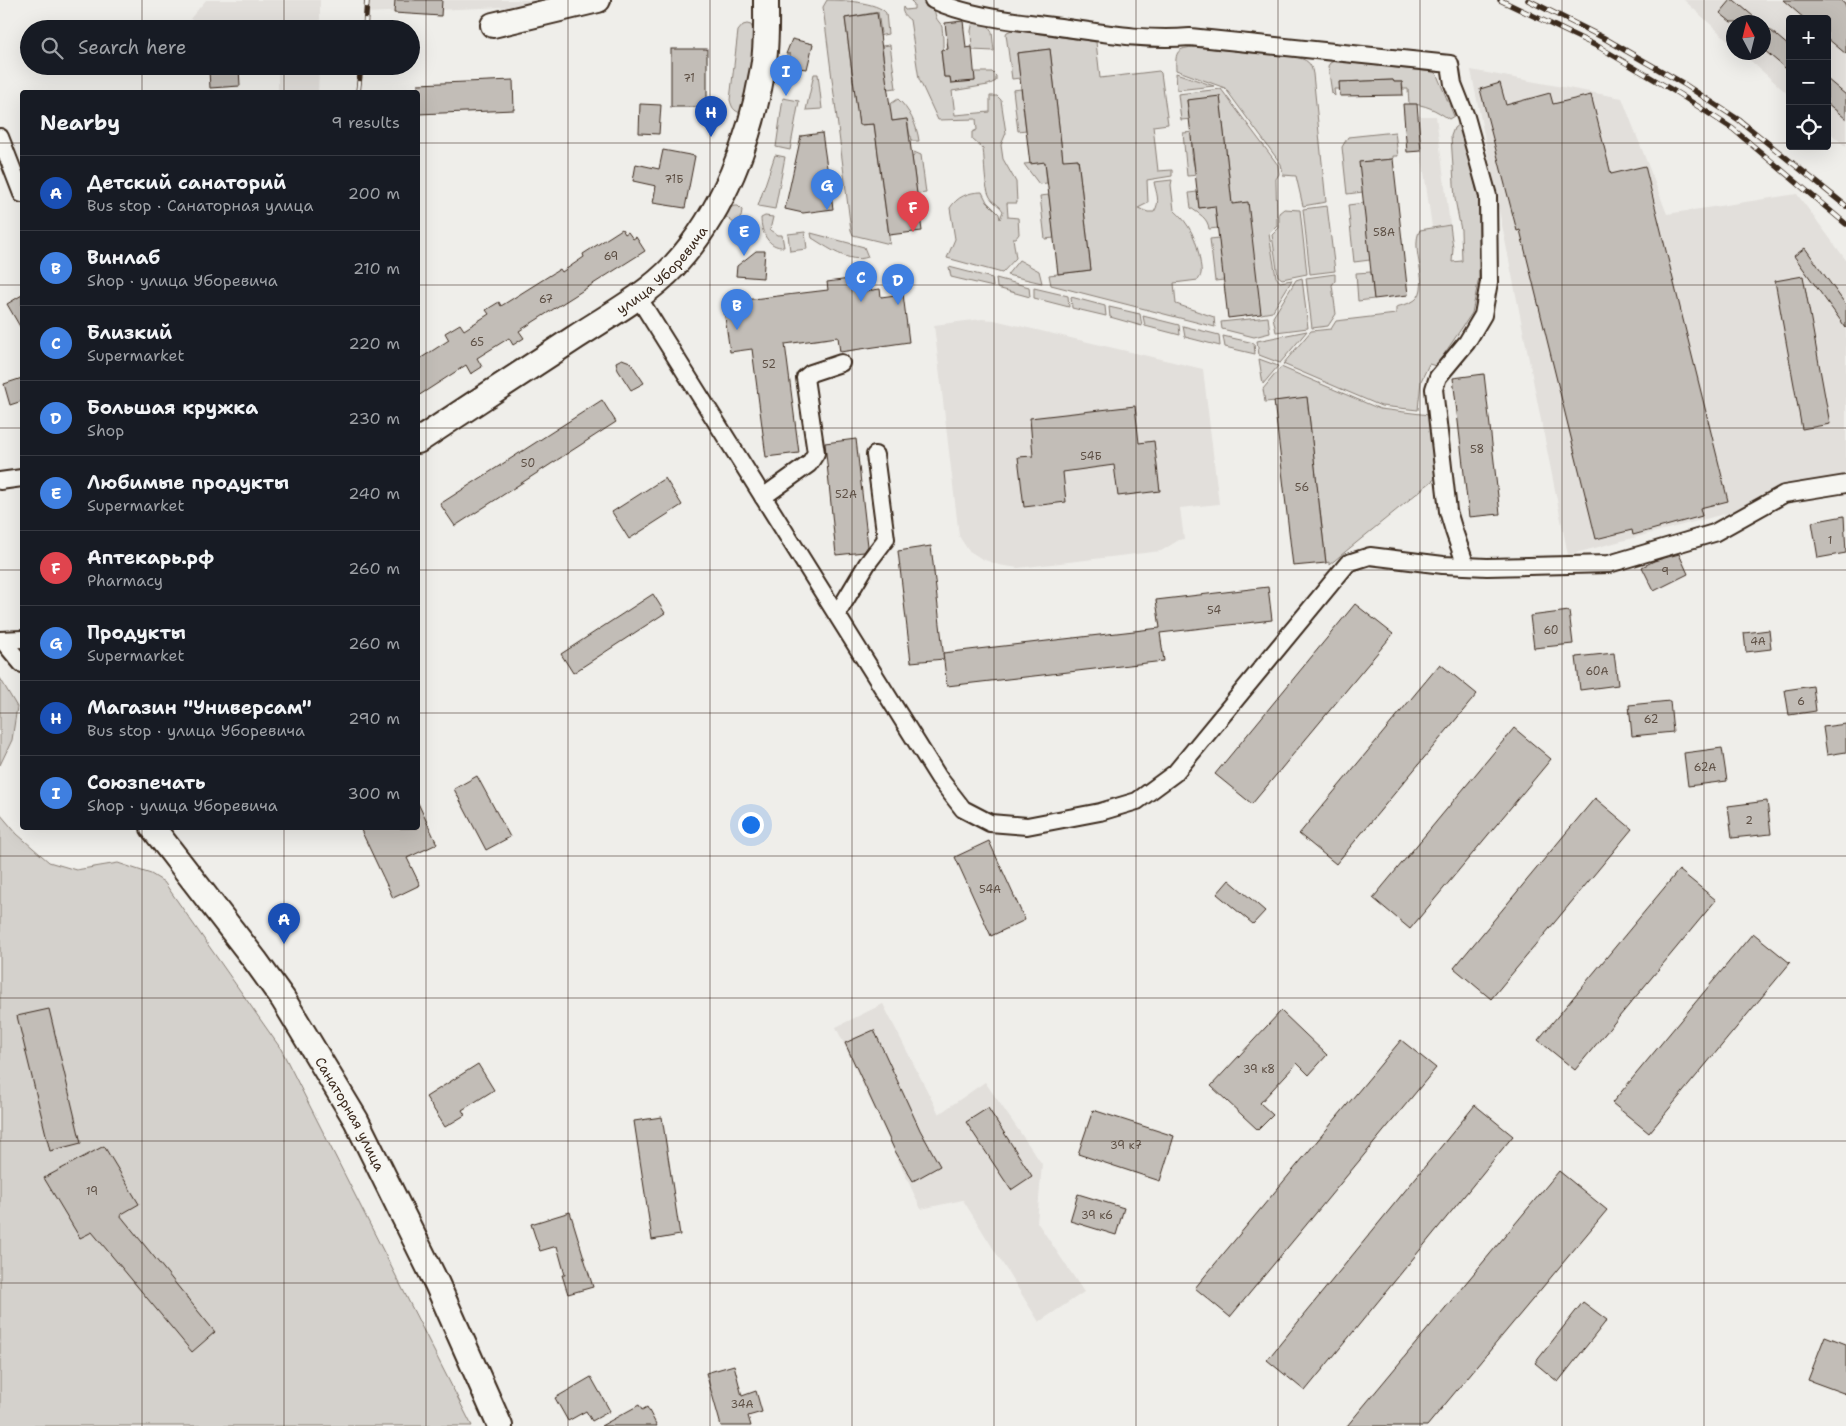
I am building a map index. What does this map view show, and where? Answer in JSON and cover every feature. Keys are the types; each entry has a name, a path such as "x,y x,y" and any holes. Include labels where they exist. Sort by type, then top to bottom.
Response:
{"main road":[{"path":"493,25 598,0"},
{"name":"улица Уборевича","path":"420,440 638,297 673,267 694,243 716,208 729,182 752,120 763,67 766,0"},
{"name":"Санаторная улица","path":"154,830 277,991 356,1120 437,1284 500,1426"}],"street":[{"path":"933,0 955,8 996,18 1095,32 1164,39 1190,36 1450,64 1453,84 1466,117 1488,196 1489,282 1483,315 1467,342 1438,377 1434,389 1448,511 1466,566"},
{"path":"0,136 20,189"},
{"path":"638,297 939,778 963,809 990,823 1027,826 1100,812 1136,801 1175,773 1348,563 1370,556 1466,566 1609,564 1714,533 1784,494 1846,484"},
{"path":"764,497 809,464 816,453 806,378 811,372 841,363"},
{"path":"836,614 867,564 886,539 875,455"},
{"path":"0,482 20,478"},
{"path":"1,640 20,639"},
{"path":"1,640 20,662"}],"shaded area":[{"path":"206,0 320,0 320,20 190,19"},
{"path":"363,0 578,0 578,4 364,13"},
{"path":"827,0 868,4 882,9 886,13 888,34 878,36 881,33 878,12 845,18 859,125 874,124 890,244 853,235 851,230 823,7"},
{"path":"1684,0 1846,0 1846,147 1831,134 1831,15 1786,15 1786,92 1750,60 1771,60 1771,15 1726,15 1726,39"},
{"path":"911,1 929,2 941,26 943,32 943,48 941,50 944,77 950,77 951,83 975,81 974,72 992,72 996,76 996,81 988,85 952,91 955,115 990,112 990,96 997,96 1001,100 1006,133 1001,145 1003,159 1016,182 1017,203 1007,203 1008,217 1018,218 1019,234 1016,238 1013,238 1016,258 1002,273 947,258 955,239 950,208 956,201 968,194 982,192 987,202 999,214 1000,219 1003,211 991,199 988,193 983,149 972,139 972,132 977,130 976,119 938,120 919,79 910,20 903,11 903,7 905,10 914,9 914,4"},
{"path":"973,21 987,23 992,32 994,51 972,50 971,31"},
{"path":"743,25 751,25 754,43 751,68 741,113 734,109 730,100 738,31"},
{"path":"1012,30 1096,42 1100,78 1159,71 1161,73 1168,124 1153,126 1158,171 1172,170 1172,176 1147,180 1148,203 1138,208 1154,212 1158,201 1154,182 1172,180 1174,210 1192,233 1199,253 1201,271 1198,280 1174,283 1176,304 1214,317 1215,327 1051,285 1049,275 1091,270 1078,159 1063,161 1050,49 1017,53 1020,78 1012,79 1006,34"},
{"path":"890,45 896,88 887,89 882,46"},
{"path":"1196,47 1296,57 1310,64 1313,74 1326,202 1303,206 1296,176 1283,175 1281,164 1225,88 1176,70 1178,52 1185,48"},
{"path":"1334,61 1434,72 1454,116 1449,119 1430,108 1409,104 1408,89 1403,89 1402,82 1394,82 1393,80 1340,82 1340,89 1334,89 1335,96 1332,93 1328,66"},
{"path":"1471,70 1622,98 1667,214 1797,194 1846,260 1846,482 1568,555"},
{"path":"1176,73 1214,86 1177,90"},
{"path":"814,74 818,74 822,109 806,110"},
{"path":"278,75 319,75 318,90 278,90"},
{"path":"1021,89 1026,130 1018,131 1013,90"},
{"path":"1221,89 1278,165 1279,174 1276,179 1277,226 1269,234 1276,277 1280,282 1292,280 1272,312 1261,314 1232,204 1220,97 1187,100 1189,117 1192,119 1181,120 1178,94"},
{"path":"783,98 799,101 790,150 776,147"},
{"path":"898,99 912,118 919,141 912,141 907,119 892,121 889,105"},
{"path":"1418,116 1436,116 1450,225 1432,227"},
{"path":"1459,124 1463,132 1479,201 1479,278 1472,313 1436,366 1429,364 1421,381 1418,410 1381,406 1283,364 1311,331 1331,329 1336,321 1396,314 1396,307 1415,300 1420,294 1421,286 1417,247 1417,238 1420,230 1450,225 1453,248 1452,262 1462,261 1461,230 1455,199 1451,136 1454,128"},
{"path":"1194,132 1192,154 1194,166 1199,175 1187,176 1183,133"},
{"path":"1395,132 1398,156 1393,156 1393,159 1360,162 1363,192 1347,194 1342,147 1348,137"},
{"path":"914,152 921,155 926,193 917,194 912,157"},
{"path":"775,155 785,157 775,209 758,206"},
{"path":"1045,162 1047,183 1039,184 1024,164"},
{"path":"1197,192 1199,208 1215,206 1218,228 1209,229 1205,219 1191,208 1189,193"},
{"path":"1049,195 1054,238 1045,239 1040,196"},
{"path":"1364,203 1370,260 1354,262 1348,205"},
{"path":"738,206 742,210 741,217 735,224 725,216 730,208"},
{"path":"1327,206 1335,271 1310,274 1303,209"},
{"path":"1284,209 1300,210 1307,274 1282,279 1278,276 1272,235 1279,228 1279,213"},
{"path":"765,216 773,217 770,230 777,235 782,235 784,247 774,245 766,238 761,223 761,218"},
{"path":"805,232 807,249 790,251 788,234"},
{"path":"811,233 864,247 868,257 861,259 839,254 812,238"},
{"path":"1219,238 1224,280 1215,281 1210,239"},
{"path":"1019,260 1039,271 1042,283 1007,275"},
{"path":"949,267 992,278 993,287 951,277"},
{"path":"1371,272 1374,299 1358,301 1356,273"},
{"path":"1335,274 1335,281 1332,285 1336,314 1328,326 1312,328 1306,278"},
{"path":"996,278 1029,287 1030,297 997,288"},
{"path":"1302,278 1308,328 1276,332 1273,317 1296,280"},
{"path":"1034,288 1068,296 1069,307 1034,298"},
{"path":"1071,297 1105,306 1106,316 1072,308"},
{"path":"1109,307 1140,314 1142,326 1110,317"},
{"path":"1143,316 1179,325 1180,335 1145,326"},
{"path":"1268,317 1270,333 1254,337 1222,329 1221,322"},
{"path":"982,319 994,320 1203,369 1219,504 1180,508 1184,539 1161,551 1018,568 999,565 982,559 968,550 959,536 934,325"},
{"path":"1183,326 1219,335 1220,346 1185,337"},
{"path":"1307,331 1280,363 1259,355 1257,341"},
{"path":"1223,336 1254,343 1255,354 1225,347"},
{"path":"1259,359 1278,366 1263,384"},
{"path":"1281,367 1380,409 1429,415 1437,477 1329,565 1329,562 1326,563 1307,398 1265,402 1263,389"},
{"path":"0,678 17,707 12,740 0,765"},
{"path":"0,814 17,834 49,862 76,870 118,863 151,874 164,882 281,1049 472,1426 0,1426"},
{"path":"883,1004 939,1114 985,1082 1042,1164 1037,1222 1084,1292 1039,1322 963,1200 921,1209 836,1027"}],"building":[{"path":"395,0 442,0 441,16 394,13"},
{"path":"1731,0 1734,0 1752,15 1726,15 1726,18 1720,13"},
{"path":"1783,0 1840,0 1846,5 1846,54 1831,41 1831,15 1800,15"},
{"path":"877,13 892,121 907,119 922,231 889,235 874,124 859,125 845,18"},
{"path":"963,21 966,48 972,47 975,81 951,83 950,77 944,77 941,50 948,49 945,23"},
{"path":"1771,31 1786,44 1786,69 1771,56"},
{"path":"792,39 813,44 807,69 789,67 790,54 786,54"},
{"path":"671,49 707,49 707,107 671,107"},
{"path":"1050,49 1063,160 1078,159 1091,270 1058,274 1045,162 1030,164 1017,53"},
{"path":"209,75 239,75 240,86 210,88"},
{"path":"513,80 514,110 420,114 420,90 418,90 418,84"},
{"path":"1393,80 1394,82 1402,82 1403,95 1340,96 1339,82"},
{"path":"1831,82 1846,95 1846,119 1831,106"},
{"path":"1500,83 1506,105 1550,93 1553,104 1591,95 1611,174 1645,166 1728,501 1700,508 1702,516 1633,535 1632,530 1596,539 1520,230 1517,231 1480,89"},
{"path":"1220,96 1232,204 1248,202 1261,314 1228,318 1215,206 1199,208 1187,100"},
{"path":"640,104 661,105 659,134 639,133"},
{"path":"1403,104 1417,104 1421,151 1407,152"},
{"path":"822,133 833,209 803,213 785,209 801,136"},
{"path":"663,150 695,156 685,208 653,203 656,186 633,181 636,164 659,169"},
{"path":"1393,159 1408,295 1374,299 1359,162"},
{"path":"622,229 625,234 628,232 633,239 636,237 645,251 519,331 524,338 513,345 509,338 477,358 482,367 471,374 466,365 420,395 420,359 449,340 445,333 460,324 464,330 489,314 486,310 499,302 501,306 560,269 562,272 584,257 583,254"},
{"path":"1805,248 1846,305 1846,328 1794,256"},
{"path":"756,251 765,251 763,278 736,276 737,266"},
{"path":"1803,276 1830,424 1802,429 1775,281"},
{"path":"850,279 851,286 865,285 866,291 880,289 881,297 903,294 909,342 840,352 838,337 785,344 799,453 766,457 752,349 730,352 724,310 746,308 745,300 828,290 827,282"},
{"path":"20,296 20,327 7,304"},
{"path":"622,359 630,362 644,383 631,390 618,370 616,362"},
{"path":"1484,374 1500,514 1469,517 1453,378"},
{"path":"20,379 20,402 10,405 4,384"},
{"path":"1307,397 1326,563 1293,566 1274,401"},
{"path":"602,400 616,422 455,526 440,504"},
{"path":"1135,406 1139,443 1154,441 1160,491 1118,496 1114,465 1063,472 1066,502 1024,507 1018,457 1033,456 1030,418"},
{"path":"856,439 868,546 864,552 836,555 825,443"},
{"path":"665,478 682,505 629,539 612,512"},
{"path":"1844,516 1846,553 1818,558 1812,522"},
{"path":"931,546 944,659 911,662 898,551"},
{"path":"1679,554 1688,574 1654,591 1642,567 1654,561"},
{"path":"1268,587 1272,620 1160,633 1164,661 947,686 943,653 1160,628 1156,600"},
{"path":"653,594 665,613 573,673 561,654"},
{"path":"1355,604 1393,634 1252,804 1215,774"},
{"path":"1569,611 1573,644 1534,648 1530,616"},
{"path":"1769,630 1771,649 1746,652 1744,633"},
{"path":"1614,653 1618,685 1580,690 1576,657"},
{"path":"1440,664 1477,694 1336,864 1299,834"},
{"path":"1813,686 1816,711 1789,715 1785,690"},
{"path":"1670,701 1673,732 1632,736 1629,705"},
{"path":"1846,724 1846,752 1827,755 1823,727"},
{"path":"1514,728 1551,759 1410,929 1373,898"},
{"path":"1722,748 1727,781 1688,786 1684,753"},
{"path":"477,776 510,837 486,850 454,789"},
{"path":"1595,798 1632,829 1491,999 1454,968"},
{"path":"1767,801 1771,834 1732,838 1728,806"},
{"path":"420,807 437,844 407,858 420,885 393,898 361,830 420,830"},
{"path":"989,841 1025,920 991,936 955,857"},
{"path":"1679,870 1716,900 1575,1070 1538,1040"},
{"path":"1229,880 1265,911 1253,924 1217,894"},
{"path":"1753,933 1790,963 1649,1133 1612,1103"},
{"path":"49,1009 81,1143 50,1151 17,1016"},
{"path":"1281,1011 1327,1055 1309,1075 1297,1063 1260,1103 1273,1115 1258,1130 1211,1086"},
{"path":"874,1030 920,1130 940,1166 913,1181 895,1151 845,1043"},
{"path":"1401,1040 1436,1068 1230,1317 1195,1288"},
{"path":"478,1064 494,1090 462,1110 465,1115 445,1127 426,1097"},
{"path":"1475,1105 1513,1136 1305,1391 1267,1360"},
{"path":"988,1108 1032,1176 1011,1190 966,1122"},
{"path":"1093,1110 1174,1136 1160,1181 1078,1154"},
{"path":"662,1117 680,1235 652,1240 634,1121"},
{"path":"104,1146 139,1204 120,1215 215,1332 192,1352 92,1232 80,1238 44,1178"},
{"path":"1559,1171 1607,1210 1427,1426 1347,1426"},
{"path":"1078,1194 1124,1208 1116,1235 1070,1221"},
{"path":"570,1212 593,1287 568,1294 562,1275 565,1275 557,1246 540,1251 531,1224"},
{"path":"1583,1302 1607,1320 1558,1382 1535,1363"},
{"path":"1825,1336 1846,1344 1846,1394 1808,1380"},
{"path":"734,1365 742,1396 756,1391 762,1412 748,1416 751,1426 721,1426 706,1373"},
{"path":"591,1377 610,1411 592,1421 586,1411 568,1421 555,1398"},
{"path":"639,1405 642,1410 647,1407 657,1426 601,1426"}],"railway":[{"path":"366,20 367,0"},
{"path":"1500,0 1599,47 1679,94 1733,129 1846,224"},
{"path":"1528,0 1604,38 1684,84 1739,120 1846,206"},
{"path":"358,90 360,75"}],"place":[{"name":"Союзпечать","path":"786,96"},
{"name":"Магазин \"Универсам\"","path":"711,137"},
{"name":"Продукты","path":"827,210"},
{"name":"Аптекарь.рф","path":"913,232"},
{"name":"Любимые продукты","path":"744,256"},
{"name":"Близкий","path":"861,302"},
{"name":"Большая кружка","path":"898,305"},
{"name":"Винлаб","path":"737,330"},
{"name":"Детский санаторий","path":"284,944"}]}
